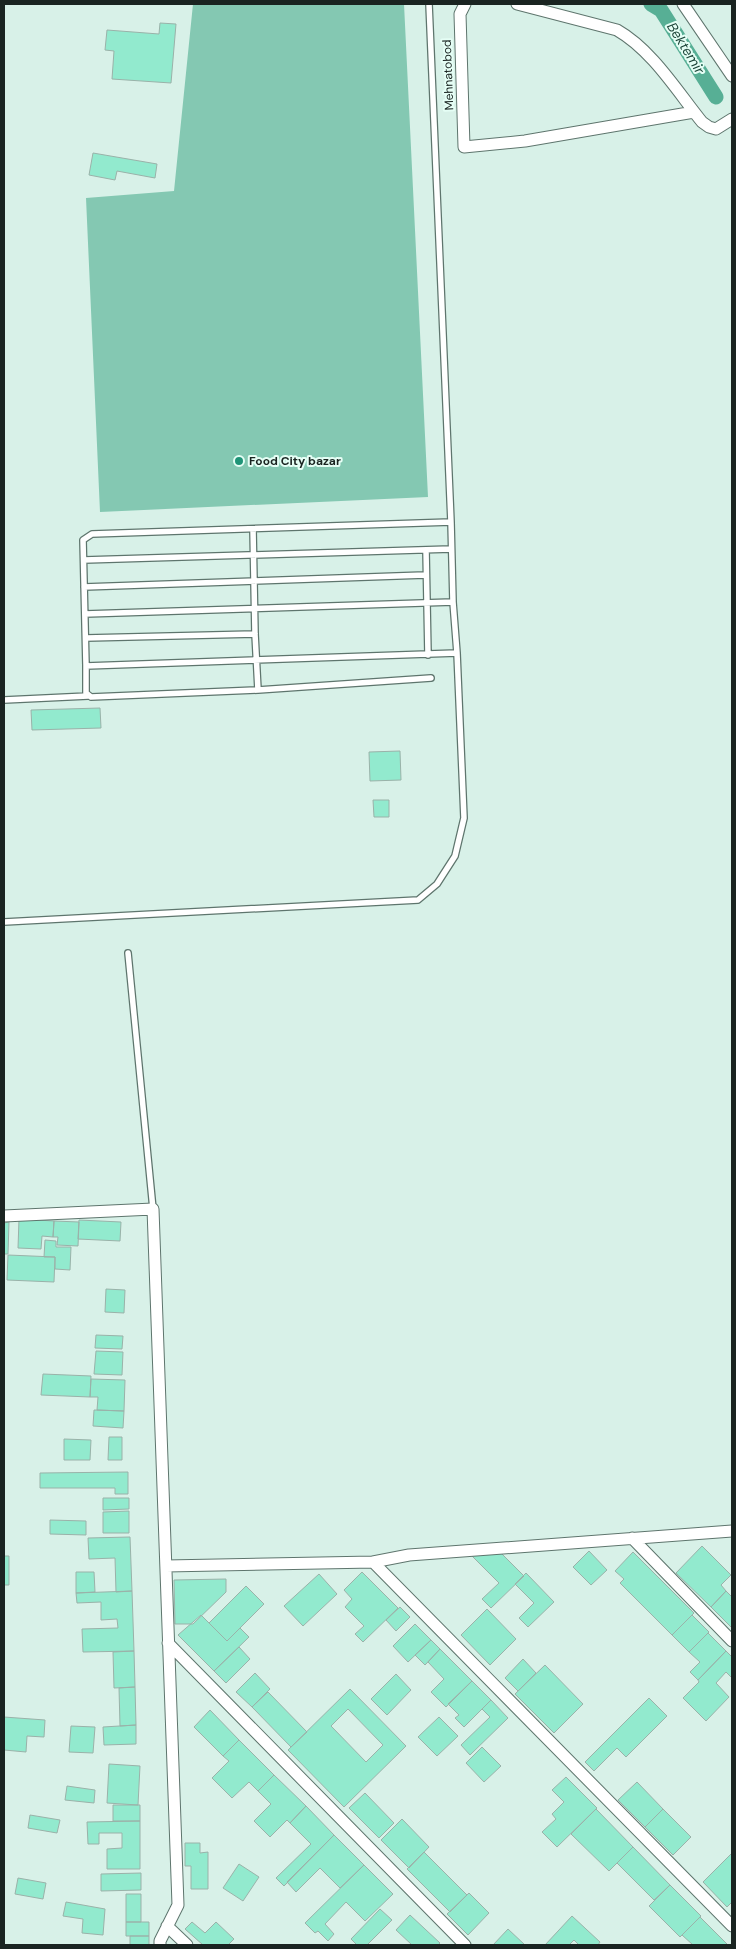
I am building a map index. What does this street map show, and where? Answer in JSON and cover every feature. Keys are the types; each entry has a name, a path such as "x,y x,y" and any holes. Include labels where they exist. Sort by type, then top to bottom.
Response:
{"street":[{"name":"Mehnatobod","path":"465,4 460,14 464,148 525,141 694,112"},
{"path":"517,4 617,30 642,48 694,112 709,127 716,129 732,119"},
{"path":"683,4 732,76"},
{"path":"4,1216 153,1209 178,1905 160,1941 160,1945"},
{"path":"166,1566 373,1562 409,1555 732,1531"},
{"path":"632,1538 732,1641"},
{"path":"373,1562 732,1926"},
{"path":"168,1643 465,1945"},
{"path":"167,1926 187,1945"}],"lane":[{"path":"4,922 418,900 437,884 455,856 464,818 453,602 429,4"},
{"path":"88,696 86,693 83,540 92,534 451,522"},
{"path":"252,529 258,690"},
{"path":"84,560 451,549"},
{"path":"426,550 428,655"},
{"path":"84,587 425,576"},
{"path":"85,614 453,602"},
{"path":"86,638 255,634"},
{"path":"86,666 457,653"},
{"path":"4,700 258,690 431,678"},
{"path":"128,953 153,1209"}],"green space":[{"path":"193,4 404,4 428,497 100,512 86,198 174,191"}],"building":[{"path":"160,23 176,24 171,83 112,79 114,51 105,50 107,30 159,34"},
{"path":"93,153 157,164 155,178 117,171 115,180 89,175"},
{"path":"100,708 101,728 32,730 31,710"},
{"path":"400,751 401,780 370,781 369,752"},
{"path":"373,800 389,800 389,817 374,817"},
{"path":"19,1219 54,1221 53,1237 42,1236 41,1249 18,1248"},
{"path":"79,1220 121,1222 120,1241 78,1239"},
{"path":"54,1221 79,1222 78,1246 57,1245 58,1237 53,1237"},
{"path":"9,1222 8,1254 4,1254 4,1223"},
{"path":"45,1240 56,1241 56,1247 71,1247 70,1270 55,1269 55,1257 44,1257"},
{"path":"8,1255 55,1257 54,1282 7,1280"},
{"path":"106,1289 125,1290 124,1313 105,1312"},
{"path":"96,1335 123,1336 122,1349 95,1348"},
{"path":"96,1351 123,1352 122,1375 94,1374"},
{"path":"43,1374 91,1376 90,1397 41,1395"},
{"path":"91,1379 125,1380 124,1411 97,1410 98,1397 90,1397"},
{"path":"94,1410 124,1411 123,1428 93,1426"},
{"path":"109,1437 122,1437 122,1460 108,1460"},
{"path":"64,1439 91,1440 90,1460 64,1460"},
{"path":"128,1472 128,1494 115,1494 115,1488 40,1488 40,1473"},
{"path":"103,1498 129,1498 129,1509 103,1510"},
{"path":"129,1511 129,1533 103,1533 103,1512"},
{"path":"50,1520 86,1521 86,1535 50,1534"},
{"path":"130,1537 132,1591 116,1592 115,1558 89,1559 88,1538"},
{"path":"702,1546 731,1575 721,1585 726,1591 711,1607 676,1573"},
{"path":"589,1551 607,1570 591,1585 573,1567"},
{"path":"633,1552 694,1613 672,1635 620,1583 624,1579 615,1571"},
{"path":"501,1553 524,1576 491,1608 482,1599 499,1583 470,1554"},
{"path":"4,1556 9,1556 9,1585 4,1585"},
{"path":"76,1572 94,1572 95,1592 76,1593"},
{"path":"362,1572 398,1608 363,1642 355,1634 364,1626 345,1607 352,1599 344,1590"},
{"path":"526,1573 554,1602 528,1627 519,1618 534,1603 515,1584"},
{"path":"319,1574 337,1594 303,1626 284,1606"},
{"path":"226,1579 226,1592 193,1624 175,1624 174,1580"},
{"path":"246,1586 264,1604 227,1641 209,1623"},
{"path":"132,1591 134,1651 83,1652 82,1629 118,1628 117,1619 101,1620 101,1602 77,1603 76,1593"},
{"path":"726,1591 732,1597 732,1628 711,1607"},
{"path":"400,1607 410,1617 396,1631 386,1620"},
{"path":"487,1609 516,1639 490,1665 461,1635"},
{"path":"201,1615 227,1641 240,1628 249,1637 214,1671 178,1635"},
{"path":"692,1615 709,1632 689,1652 672,1635"},
{"path":"415,1624 431,1640 408,1662 393,1646"},
{"path":"708,1633 726,1651 698,1680 690,1672 700,1662 689,1652"},
{"path":"431,1640 440,1649 425,1665 415,1655"},
{"path":"239,1647 250,1659 226,1683 214,1671"},
{"path":"440,1649 472,1681 446,1707 431,1692 444,1679 428,1662"},
{"path":"134,1651 135,1687 114,1688 113,1652"},
{"path":"726,1651 732,1657 732,1678 726,1672 716,1683 729,1697 706,1721 683,1698"},
{"path":"523,1659 536,1673 518,1691 505,1678"},
{"path":"545,1665 583,1704 554,1733 515,1694"},
{"path":"255,1673 270,1689 252,1707 236,1692"},
{"path":"396,1674 411,1690 387,1715 371,1699"},
{"path":"472,1681 491,1700 464,1727 455,1718 459,1715 448,1704"},
{"path":"135,1687 136,1725 120,1726 119,1688"},
{"path":"350,1689 406,1746 344,1807 288,1750","holes":["348,1709 383,1745 366,1762 331,1726"]},
{"path":"268,1692 307,1732 291,1747 252,1707"},
{"path":"649,1698 667,1716 626,1757 617,1748 594,1771 585,1762"},
{"path":"491,1700 508,1718 470,1755 461,1745 490,1717 482,1709"},
{"path":"210,1710 239,1740 223,1756 194,1727"},
{"path":"4,1717 45,1720 44,1737 27,1736 26,1752 4,1750"},
{"path":"439,1717 458,1736 437,1756 418,1737"},
{"path":"136,1725 136,1744 104,1745 103,1727"},
{"path":"71,1726 95,1727 93,1753 69,1752"},
{"path":"239,1740 274,1775 258,1791 249,1782 232,1798 212,1778 229,1761 223,1756"},
{"path":"482,1747 501,1766 484,1782 466,1763"},
{"path":"109,1764 140,1766 138,1805 107,1803"},
{"path":"274,1775 306,1806 290,1823 287,1820 270,1837 254,1821 271,1804 258,1791"},
{"path":"566,1777 597,1808 557,1847 542,1832 556,1819 552,1814 564,1802 552,1790"},
{"path":"637,1782 663,1809 645,1827 618,1800"},
{"path":"67,1786 95,1790 94,1803 65,1800"},
{"path":"365,1793 394,1823 379,1838 349,1808"},
{"path":"113,1805 140,1805 140,1821 113,1821"},
{"path":"306,1806 334,1835 284,1886 276,1878 311,1844 290,1823"},
{"path":"596,1809 633,1847 609,1871 571,1834"},
{"path":"663,1809 691,1837 673,1855 645,1827"},
{"path":"30,1815 60,1820 57,1833 28,1828"},
{"path":"402,1819 429,1847 409,1868 381,1840"},
{"path":"140,1821 140,1869 107,1869 107,1849 122,1848 122,1833 99,1833 99,1844 88,1844 87,1822"},
{"path":"334,1835 364,1865 340,1888 320,1868 296,1892 287,1882"},
{"path":"185,1843 200,1843 200,1853 208,1852 208,1889 191,1889 191,1866 185,1866"},
{"path":"633,1847 670,1885 654,1900 617,1863"},
{"path":"424,1852 467,1895 450,1912 407,1869"},
{"path":"732,1853 732,1902 727,1907 703,1882"},
{"path":"239,1864 259,1877 243,1901 223,1888"},
{"path":"364,1865 393,1894 365,1921 346,1902 325,1924 334,1934 328,1941 318,1931 315,1933 305,1923"},
{"path":"141,1873 141,1890 101,1891 101,1874"},
{"path":"18,1878 46,1883 43,1899 15,1894"},
{"path":"670,1885 701,1916 680,1937 649,1906"},
{"path":"469,1893 489,1913 468,1935 447,1914"},
{"path":"126,1894 141,1894 141,1922 126,1922"},
{"path":"66,1902 105,1909 103,1935 82,1933 83,1919 63,1916"},
{"path":"380,1909 392,1920 367,1945 357,1945 351,1939"},
{"path":"410,1915 440,1943 438,1945 412,1945 396,1930"},
{"path":"572,1916 600,1942 598,1945 579,1945 574,1940 569,1945 545,1945"},
{"path":"700,1917 728,1945 693,1945 682,1935"},
{"path":"126,1922 149,1922 149,1936 126,1936"},
{"path":"192,1922 205,1933 216,1922 234,1939 228,1945 203,1945 185,1929"},
{"path":"508,1929 525,1945 493,1945"},
{"path":"130,1936 149,1936 149,1945 130,1945"}],"waterway":[{"name":"Bektemir","path":"651,4 661,10 716,97"}],"place":[{"name":"Food City bazar","path":"239,461"}]}
